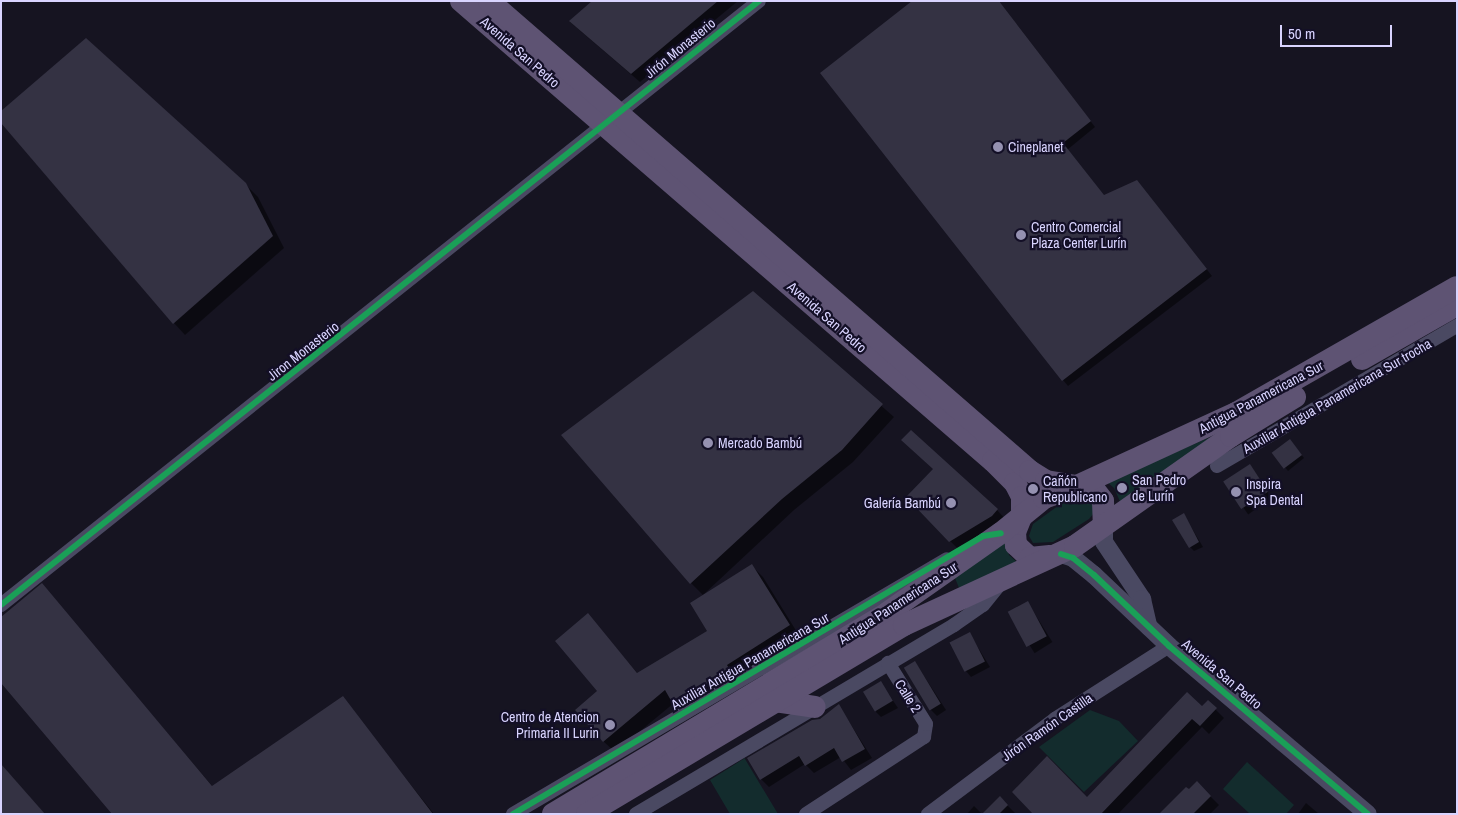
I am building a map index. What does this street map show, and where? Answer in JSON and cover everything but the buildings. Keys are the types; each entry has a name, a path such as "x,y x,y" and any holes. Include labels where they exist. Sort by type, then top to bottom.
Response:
{"main road":[{"name":"Avenida San Pedro","path":"461,1 609,119 1030,471 1046,481 1094,489 1101,496 1104,525"},
{"name":"Avenida San Pedro","path":"489,1 609,119 993,462 1019,490 1024,505 1014,539 1019,551 1037,559 1061,554"},
{"name":"Antigua Panamericana Sur","path":"552,814 887,613 1001,533 1054,492 1077,486 1236,413 1457,287"},
{"name":"Antigua Panamericana Sur","path":"587,814 904,625 1061,554 1231,436 1457,305"},
{"path":"775,701 815,707"}],"street":[{"name":"Jirón Monasterio","path":"609,119 759,1"},
{"name":"Jiron Monasterio","path":"1,605 346,332 609,119"},
{"name":"Auxiliar Antigua Panamericana Sur trocha","path":"1217,466 1457,326"},
{"name":"Avenida San Pedro","path":"1104,525 1104,542 1142,599 1148,626"},
{"name":"Auxiliar Antigua Panamericana Sur","path":"513,814 983,536 1001,533"},
{"name":"Avenida San Pedro","path":"1061,554 1073,558 1094,574 1169,646 1368,814"},
{"path":"636,814 983,605 1004,579"},
{"name":"Jirón Ramón Castilla","path":"928,814 1055,719 1169,646"},
{"name":"Calle 2","path":"806,814 924,737 926,730 888,663"}],"green space":[{"path":"1222,432 1122,506 1114,488 1107,482"},
{"path":"1077,497 1093,500 1094,513 1089,519 1053,542 1033,543 1029,536 1033,524 1062,503"},
{"path":"1004,538 1009,555 1018,563 959,588 955,578"},
{"path":"1090,710 1119,721 1138,741 1084,792 1039,747"},
{"path":"745,758 778,814 730,814 710,780"},
{"path":"1247,762 1294,805 1286,814 1250,814 1223,789"}],"cycle path":[{"path":"1,605 759,1"},
{"path":"513,814 983,536 1001,533"},
{"path":"1061,554 1073,558 1094,575 1169,646 1368,814"}],"place":[{"name":"Cineplanet","path":"998,147"},
{"name":"Centro Comercial Plaza Center Lurín","path":"1021,235"},
{"name":"Mercado Bambú","path":"708,443"},
{"name":"San Pedro de Lurín","path":"1122,488"},
{"name":"Cañón Republicano","path":"1033,489"},
{"name":"Inspira Spa Dental","path":"1236,492"},
{"name":"Galería Bambú","path":"951,503"},
{"name":"Centro de Atencion Primaria II Lurin","path":"610,725"}]}
